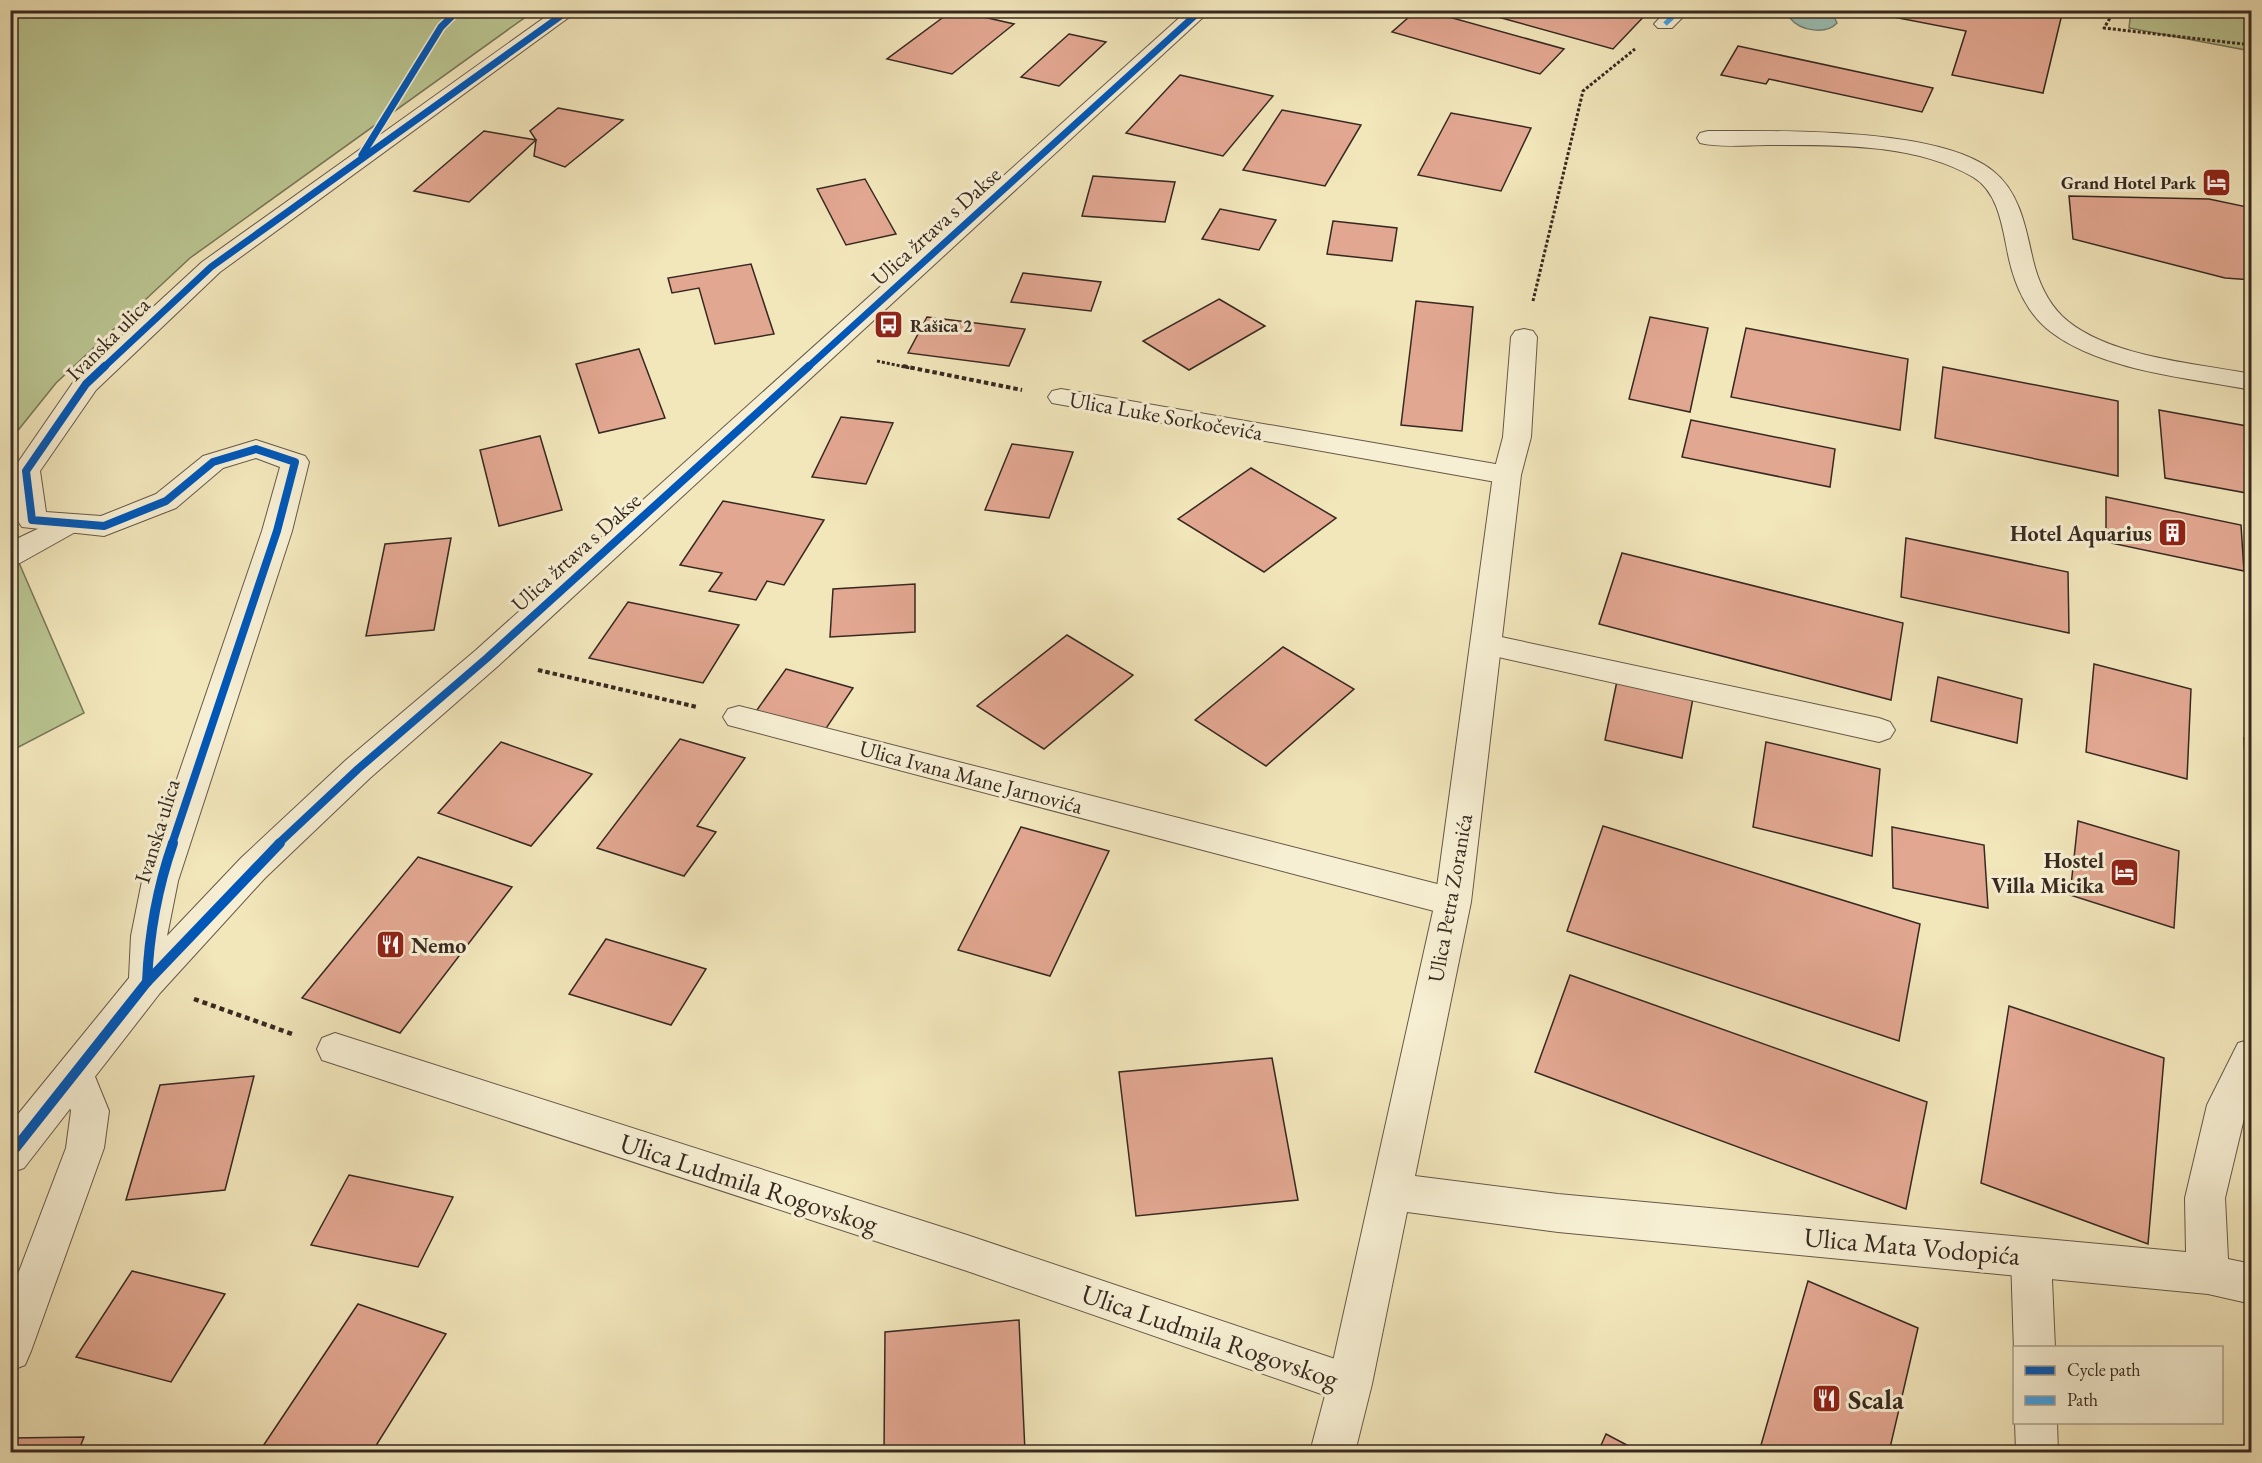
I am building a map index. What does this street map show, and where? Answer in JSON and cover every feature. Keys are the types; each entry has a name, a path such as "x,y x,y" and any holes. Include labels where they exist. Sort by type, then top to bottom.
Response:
{"street":[{"name":"Ivanska ulica","path":"147,982 149,936 160,881 277,531 295,462 256,449 213,462 166,501 104,526 32,520 26,471 86,384 211,267 569,10"},
{"name":"Ulica žrtava s Dakse","path":"10,1155 147,982 253,868 358,769 487,658 1201,10"},
{"name":"Ulica Petra Zoranića","path":"1332,1452 1350,1384 1453,902 1507,475 1517,437 1524,337"},
{"path":"2208,1274 2205,1198 2227,1105 2252,1054"},
{"name":"Ulica Mata Vodopića","path":"1390,1191 1557,1213 2208,1274 2252,1284"}],"lane":[{"path":"1708,138 1786,137 1912,149 1954,158 1984,174 2005,196 2027,283 2059,327 2087,343 2114,353 2252,382"},
{"name":"Ulica Luke Sorkočevića","path":"1061,397 1507,475"},
{"path":"10,556 29,543 69,523"},
{"path":"1487,645 1879,730"},
{"name":"Ulica Ivana Mane Jarnovića","path":"739,717 1453,902"},
{"name":"Ulica Ludmila Rogovskog","path":"335,1049 967,1253 1350,1384"},
{"path":"10,1351 85,1148 90,1111 76,1072"},
{"path":"2031,1257 2034,1346"},
{"path":"2037,1424 2037,1452"}],"path":[{"path":"2115,10 2104,28 2252,45"},
{"path":"1524,337 1583,92 1672,17"},
{"path":"487,658 739,717"},
{"path":"147,982 335,1049"}],"green space":[{"path":"11,10 534,11 190,258 56,383 11,439"},
{"path":"2131,11 2251,11 2251,51 2129,28"},
{"path":"10,542 84,713 11,751 10,751"}],"water":[{"path":"1795,11 1825,11 1837,23 1820,30 1806,28 1790,18"}],"building":[{"path":"953,10 1014,24 952,74 887,59"},
{"path":"1417,10 1564,49 1540,74 1392,32"},
{"path":"1496,10 1650,10 1613,49 1491,15"},
{"path":"1857,10 2045,10 2062,14 2043,93 1952,75 1966,31"},
{"path":"1069,34 1106,42 1059,86 1021,77"},
{"path":"1738,46 1933,88 1922,112 1769,79 1766,84 1721,75"},
{"path":"1180,75 1273,96 1223,156 1126,133"},
{"path":"558,108 623,120 565,167 534,156 536,140 530,131"},
{"path":"1282,110 1361,125 1325,186 1243,170"},
{"path":"1451,113 1531,128 1501,191 1418,175"},
{"path":"484,131 536,140 469,202 414,191"},
{"path":"1093,176 1175,182 1165,222 1082,216"},
{"path":"865,179 896,234 846,245 817,189"},
{"path":"2069,196 2209,199 2252,208 2252,280 2225,278 2073,239"},
{"path":"1220,209 1276,220 1259,250 1202,239"},
{"path":"1333,221 1397,228 1392,261 1327,254"},
{"path":"751,264 774,334 715,344 699,288 672,293 668,278"},
{"path":"1023,273 1101,282 1091,311 1011,302"},
{"path":"1219,299 1265,326 1189,370 1143,341"},
{"path":"1416,301 1473,307 1462,431 1401,425"},
{"path":"927,317 1025,329 1009,366 908,353"},
{"path":"1650,317 1708,328 1690,412 1629,399"},
{"path":"1746,328 1908,359 1900,430 1731,397"},
{"path":"639,349 665,418 599,433 576,364"},
{"path":"1943,367 2118,401 2118,476 1935,438"},
{"path":"2159,410 2252,427 2252,494 2165,478"},
{"path":"841,417 893,423 866,484 812,477"},
{"path":"1691,420 1835,449 1830,487 1682,457"},
{"path":"540,436 562,510 499,526 480,450"},
{"path":"1012,444 1073,452 1049,518 985,510"},
{"path":"1251,468 1336,518 1264,572 1178,519"},
{"name":"Hotel Aquarius","path":"2106,497 2241,525 2244,571 2106,542"},
{"path":"723,501 824,520 784,585 767,581 756,600 709,591 722,573 680,565"},
{"path":"451,538 434,630 366,636 385,544"},
{"path":"1906,538 2068,572 2069,633 1901,597"},
{"path":"1622,553 1903,623 1891,700 1599,624"},
{"path":"915,584 915,632 830,637 833,589"},
{"path":"628,602 739,625 703,683 589,658"},
{"path":"1067,635 1133,675 1044,749 977,706"},
{"path":"1283,647 1354,689 1266,766 1195,720"},
{"path":"2094,664 2191,689 2187,779 2086,752"},
{"path":"786,669 853,688 821,736 752,717"},
{"path":"1938,677 2022,699 2017,743 1931,721"},
{"path":"1617,681 1693,698 1682,758 1605,740"},
{"path":"2244,738 2252,740 2252,792 2247,791"},
{"path":"680,739 745,758 697,826 716,832 684,876 597,848"},
{"path":"501,742 592,774 531,846 438,813"},
{"path":"1766,742 1880,769 1872,856 1753,827"},
{"name":"Hostel Villa Micika","path":"2078,821 2179,851 2174,928 2070,895"},
{"path":"1603,826 1920,924 1899,1041 1567,931"},
{"path":"1021,827 1109,851 1050,976 958,950"},
{"path":"1892,827 1984,845 1988,908 1893,888"},
{"path":"418,857 512,887 400,1033 302,998"},
{"path":"606,939 706,969 671,1025 569,994"},
{"path":"1570,975 1927,1102 1906,1209 1535,1072"},
{"path":"2009,1006 2164,1058 2148,1244 1981,1183"},
{"path":"1272,1058 1298,1200 1136,1216 1119,1072"},
{"path":"254,1076 225,1190 126,1200 160,1085"},
{"path":"349,1175 453,1197 418,1267 311,1245"},
{"path":"132,1271 225,1294 171,1382 76,1357"},
{"path":"1808,1281 1918,1328 1889,1452 1759,1452"},
{"path":"358,1304 446,1334 372,1452 259,1452"},
{"path":"1019,1320 1025,1452 884,1452 885,1332"},
{"path":"1606,1434 1640,1452 1598,1452"},
{"path":"84,1437 78,1452 10,1452 10,1438"}],"marked path":[{"path":"1665,24 1680,10"}],"cycle path":[{"path":"362,155 441,27 458,10"},
{"path":"147,982 149,936 160,881 277,531 295,462 256,449 213,462 166,501 104,526 32,520 26,471 86,384 211,267 569,10"},
{"path":"10,1155 147,982 253,868 358,769 487,658 1201,10"}],"place":[{"name":"Grand Hotel Park","path":"2217,182"},
{"name":"Rašica 2","path":"889,325"},
{"name":"Hotel Aquarius","path":"2173,533"},
{"name":"Hostel Villa Micika","path":"2125,873"},
{"name":"Nemo","path":"390,945"},
{"name":"Scala","path":"1827,1399"}]}
